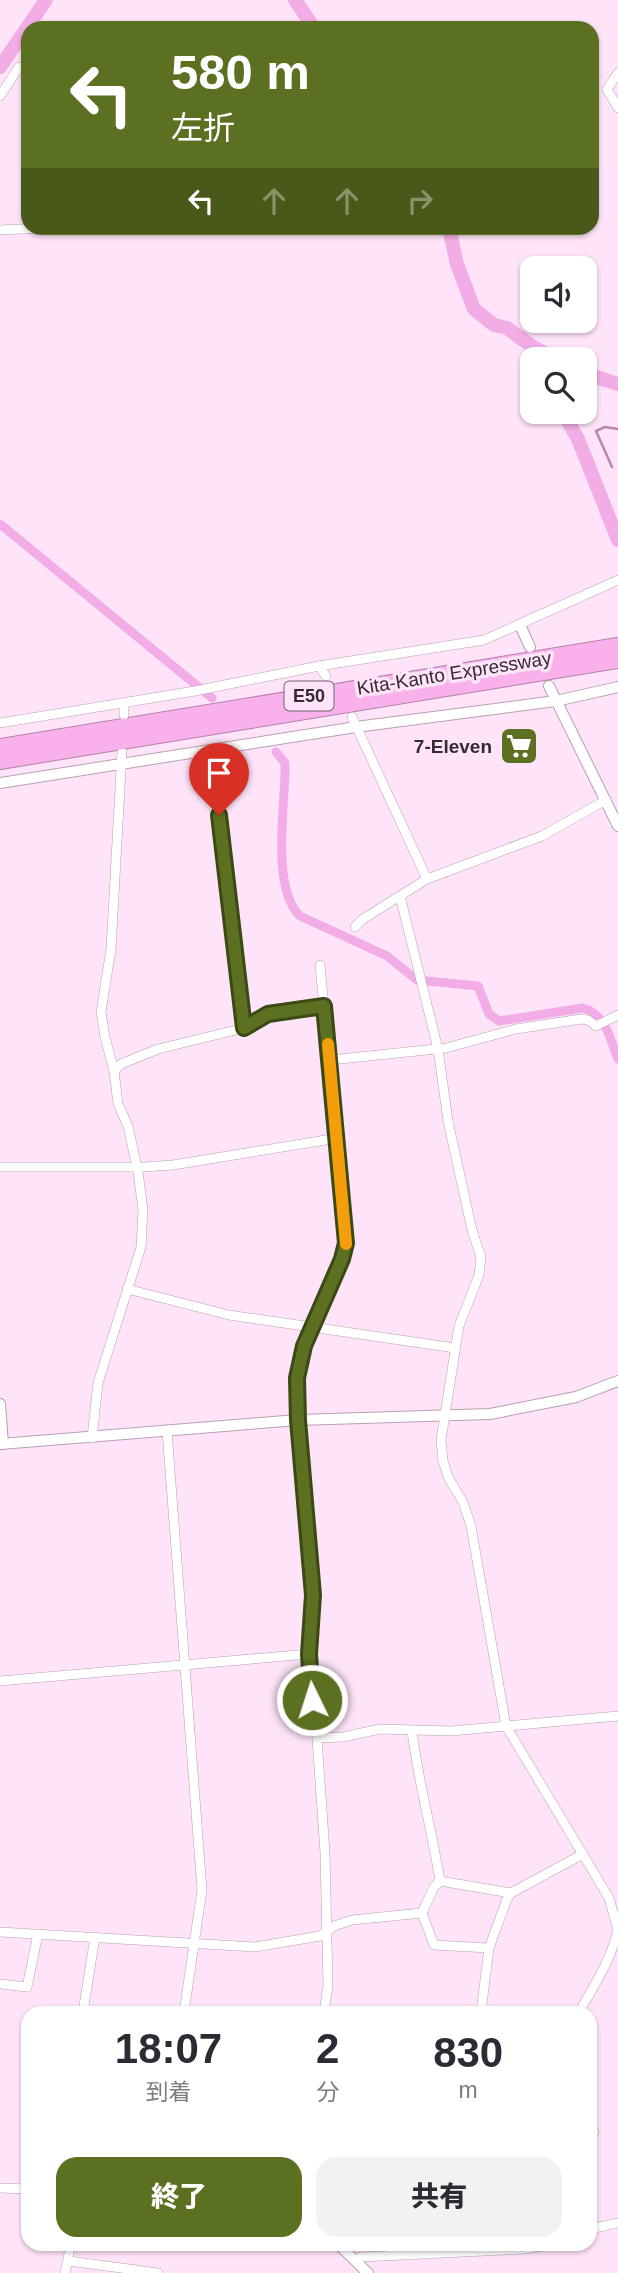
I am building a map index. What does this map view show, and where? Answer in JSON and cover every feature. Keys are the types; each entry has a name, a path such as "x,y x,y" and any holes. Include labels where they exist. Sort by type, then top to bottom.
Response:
{"highway":[{"name":"Kita-Kanto Expressway","path":"0,747 618,646"},
{"name":"Kita-Kanto Expressway","path":"0,761 618,660"}],"street":[{"path":"0,96 19,67"},
{"path":"618,73 607,89 618,108"},
{"path":"0,230 21,229"},
{"path":"0,723 195,691 319,666 484,640 618,580"},
{"path":"520,625 530,647"},
{"path":"319,666 326,676"},
{"path":"549,686 618,825"},
{"path":"0,783 122,758 211,750 354,722 556,701 618,687"},
{"path":"124,703 124,715"},
{"path":"354,722 427,879"},
{"path":"211,750 244,1028"},
{"path":"92,1438 98,1383 142,1237 141,1192 128,1126 118,1104 114,1071 104,1037 102,1004 111,949 122,758"},
{"path":"355,927 363,919 427,879 542,836 606,800"},
{"path":"400,896 438,1049 448,1121 472,1230 481,1257 480,1270 459,1326 441,1440 443,1461 448,1477 463,1502 471,1526 506,1726 608,1898 618,1931 608,1961 582,2006"},
{"path":"320,965 346,1243 342,1259 304,1346 299,1369 298,1420 313,1595 310,1681 325,1853 328,1985 325,2006"},
{"path":"114,1071 121,1064 158,1049 244,1028 268,1014 324,1006"},
{"path":"330,1060 438,1049 528,1027 585,1019 596,1026 618,1015"},
{"path":"0,1167 173,1166 338,1138"},
{"path":"127,1289 229,1315 455,1348"},
{"path":"0,1404 2,1444 298,1420 490,1414 576,1397 618,1381"},
{"path":"167,1431 202,1890 185,2006"},
{"path":"0,1681 309,1654"},
{"path":"317,1738 343,1737 380,1729 451,1731 618,1716"},
{"path":"412,1731 440,1881"},
{"path":"482,2006 489,1948 507,1899 511,1893 583,1854"},
{"path":"489,1948 434,1945 422,1913 434,1886 440,1881 511,1893"},
{"path":"0,1932 255,1947 320,1936 325,1931 352,1920 422,1913"},
{"path":"0,1984 27,1987 38,1934"},
{"path":"84,2006 96,1937"},
{"path":"0,2188 21,2189"},
{"path":"597,2228 618,2223"},
{"path":"65,2273 70,2251"},
{"path":"345,2251 368,2273"},
{"path":"418,2255 420,2251"},
{"path":"355,2260 471,2251"},
{"path":"69,2261 158,2273"}],"waterway":[{"path":"32,21 46,0"},
{"path":"295,0 309,21"},
{"path":"0,67 21,36"},
{"path":"451,235 457,264 474,309 494,325 507,328 533,347"},
{"path":"597,377 618,384"},
{"path":"569,424 578,439 618,540"},
{"path":"612,467 596,431 605,427 618,429"},
{"path":"578,439 582,437"},
{"path":"0,524 212,698"},
{"path":"276,752 285,763 283,869 291,904 300,916 387,956 417,980 478,986 489,1014 499,1021 583,1008 591,1011 606,1028 618,1059"}],"slow traffic":[{"path":"328,1044 346,1244"}],"place":[{"name":"7-Eleven","path":"519,746"}],"route":[{"path":"219,815 244,1028 268,1014 324,1006 330,1060 346,1243 342,1259 304,1346 297,1378 313,1595 309,1654 312,1700"}]}
